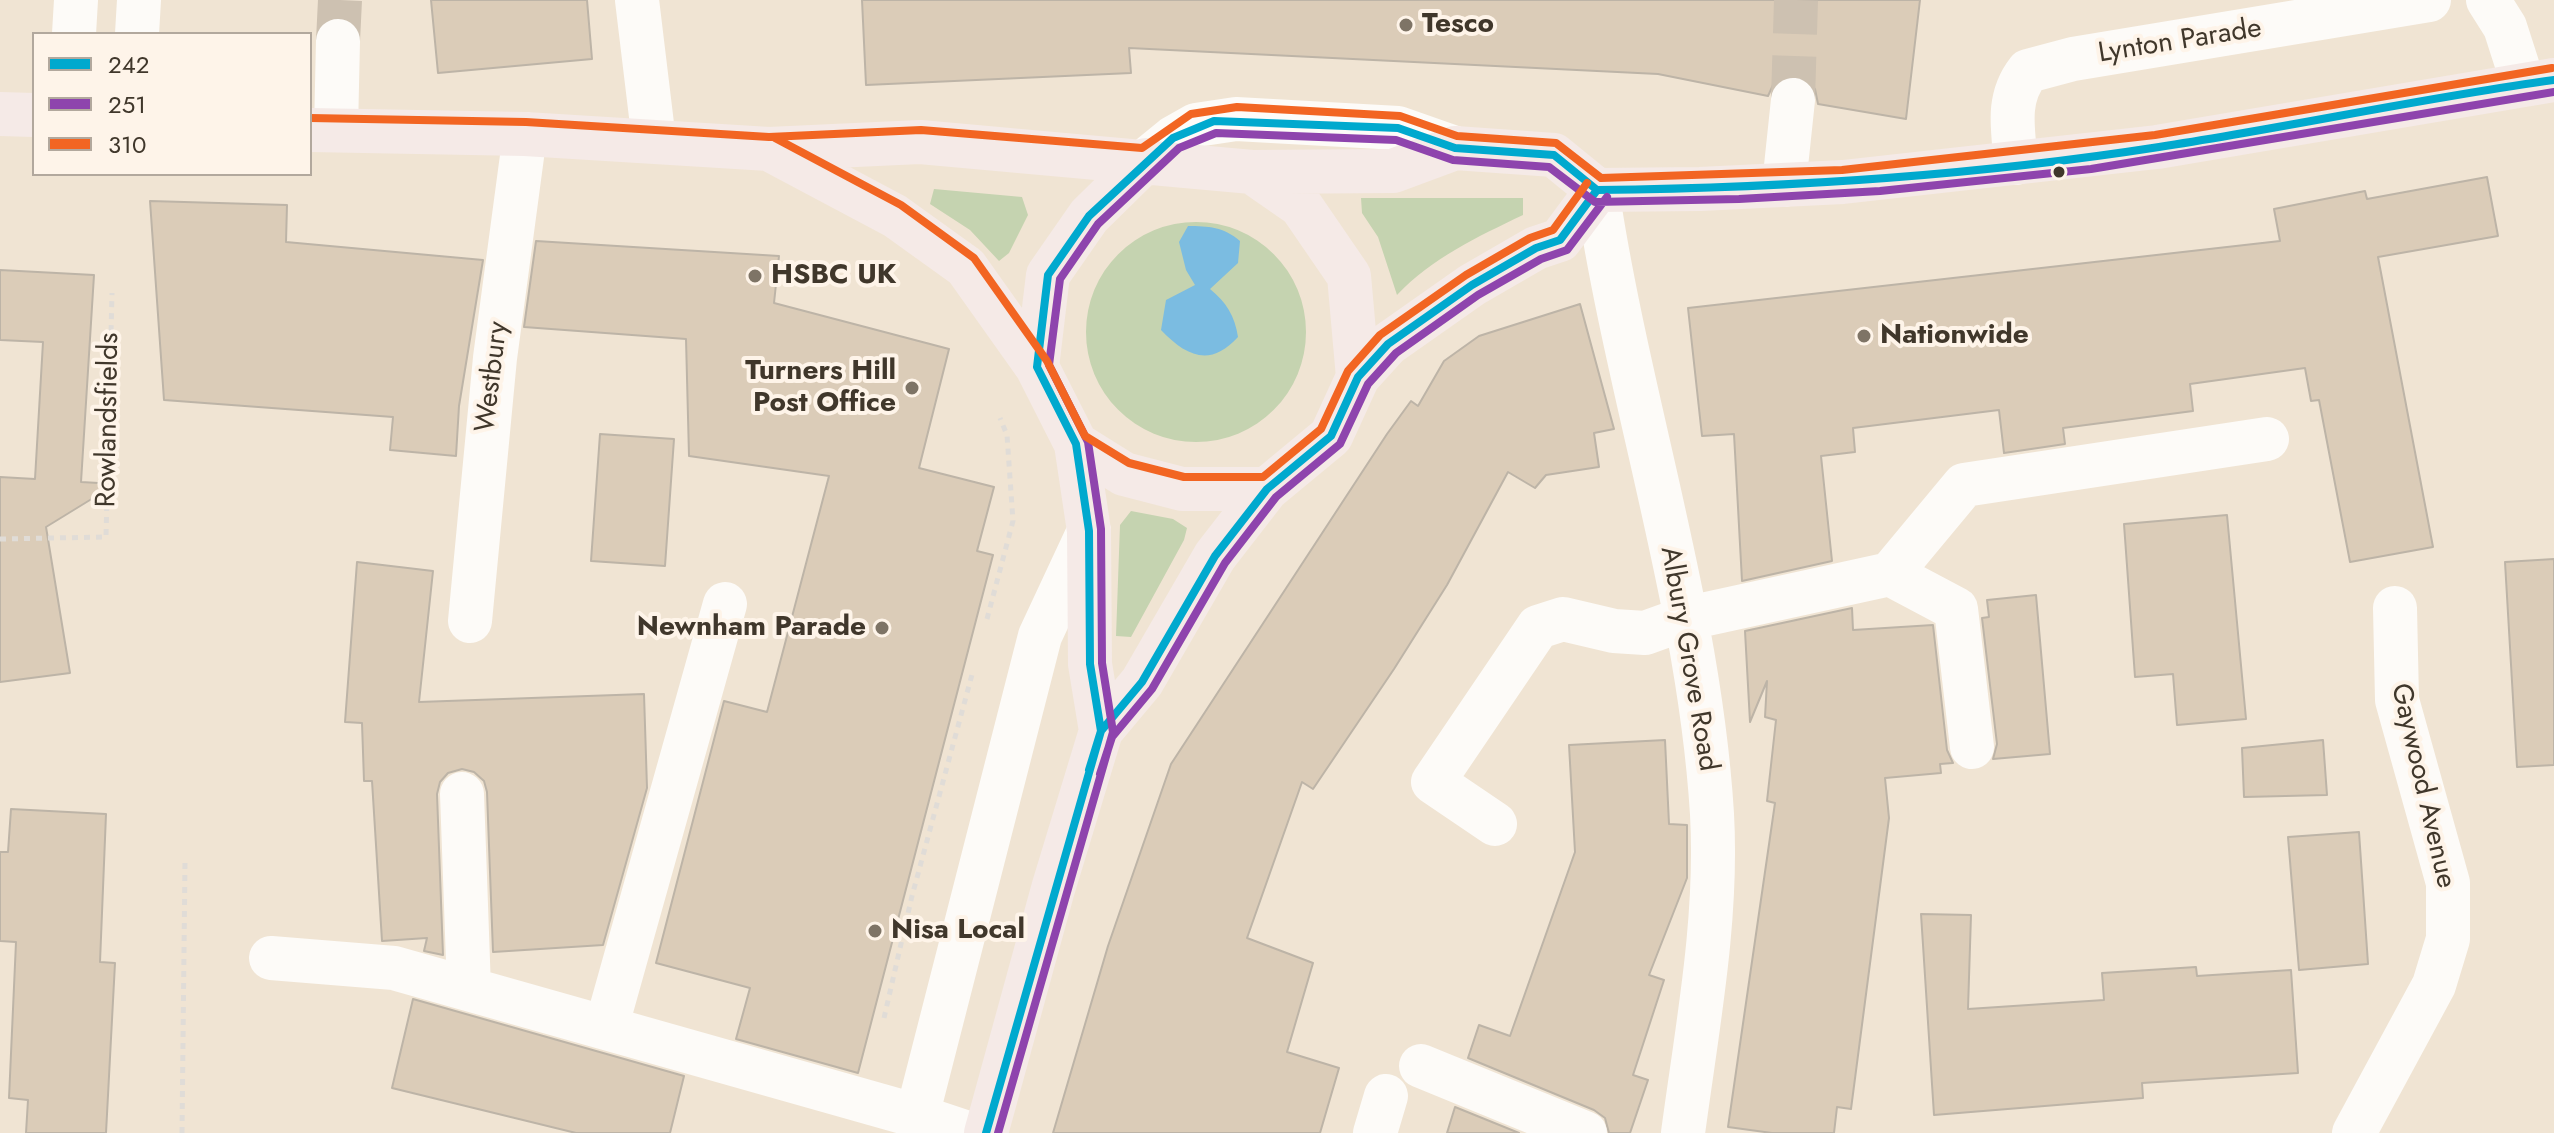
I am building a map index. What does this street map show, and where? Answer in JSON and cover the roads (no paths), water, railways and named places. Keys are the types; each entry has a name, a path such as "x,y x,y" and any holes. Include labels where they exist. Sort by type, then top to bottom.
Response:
{"main road":[{"path":"323,130 525,134 769,149 920,142 1146,160 1252,172 1393,171 1455,148 1554,155 1597,190 1784,185 2157,147 2539,82"},
{"path":"0,114 32,115"},
{"path":"769,149 895,216 966,267 1037,367 1076,444 1089,531 1090,664 1101,731"},
{"path":"1037,367 1048,275 1089,216 1146,160"},
{"path":"1252,172 1301,206 1349,276 1358,377"},
{"path":"986,1133 1053,889 1101,731 1142,682 1215,556 1267,489 1331,436 1358,377 1388,344 1472,285 1536,248 1560,240 1597,190"},
{"path":"1076,444 1124,474 1182,489 1267,489"}],"street":[{"path":"74,32 76,0"},
{"path":"137,32 139,0"},
{"path":"637,0 654,141"},
{"name":"Lynton Parade","path":"2016,163 2012,116 2014,95 2028,71 2073,59 2429,0"},
{"path":"2488,0 2539,82"},
{"path":"323,130 338,41"},
{"path":"1784,185 1793,100"},
{"path":"1146,160 1173,138 1196,125 1236,119 1398,128 1455,148"},
{"name":"Westbury","path":"470,621 480,486 525,134"},
{"name":"Albury Grove Road","path":"1597,190 1607,255 1684,619 1706,749 1712,878 1708,938 1683,1133"},
{"path":"1495,824 1433,782 1538,627 1563,619 1614,631 1645,633 1684,619 1890,574 1964,485 2267,439"},
{"path":"917,1116 1040,636 1089,531"},
{"path":"1890,574 1956,609 1972,747"},
{"path":"606,1028 725,604"},
{"name":"Gaywood Avenue","path":"2354,1133 2434,985 2448,939 2448,883 2397,700 2395,608"},
{"path":"462,794 469,989"},
{"path":"271,958 394,968 968,1133"},
{"path":"1421,1066 1585,1133"}],"water":[{"path":"1188,226 1216,228 1240,241 1238,263 1210,289 1229,310 1238,337 1218,353 1208,355 1189,352 1161,330 1166,300 1195,285 1186,270 1179,242"}],"tunnel":[{"path":"338,41 340,0"},
{"path":"1793,100 1796,0"}],"place":[{"name":"Tesco","path":"1406,25"},
{"name":"HSBC UK","path":"755,276"},
{"name":"Nationwide","path":"1864,336"},
{"name":"Turners Hill Post Office","path":"912,388"},
{"name":"Newnham Parade","path":"882,628"},
{"name":"Nisa Local","path":"875,931"}]}
